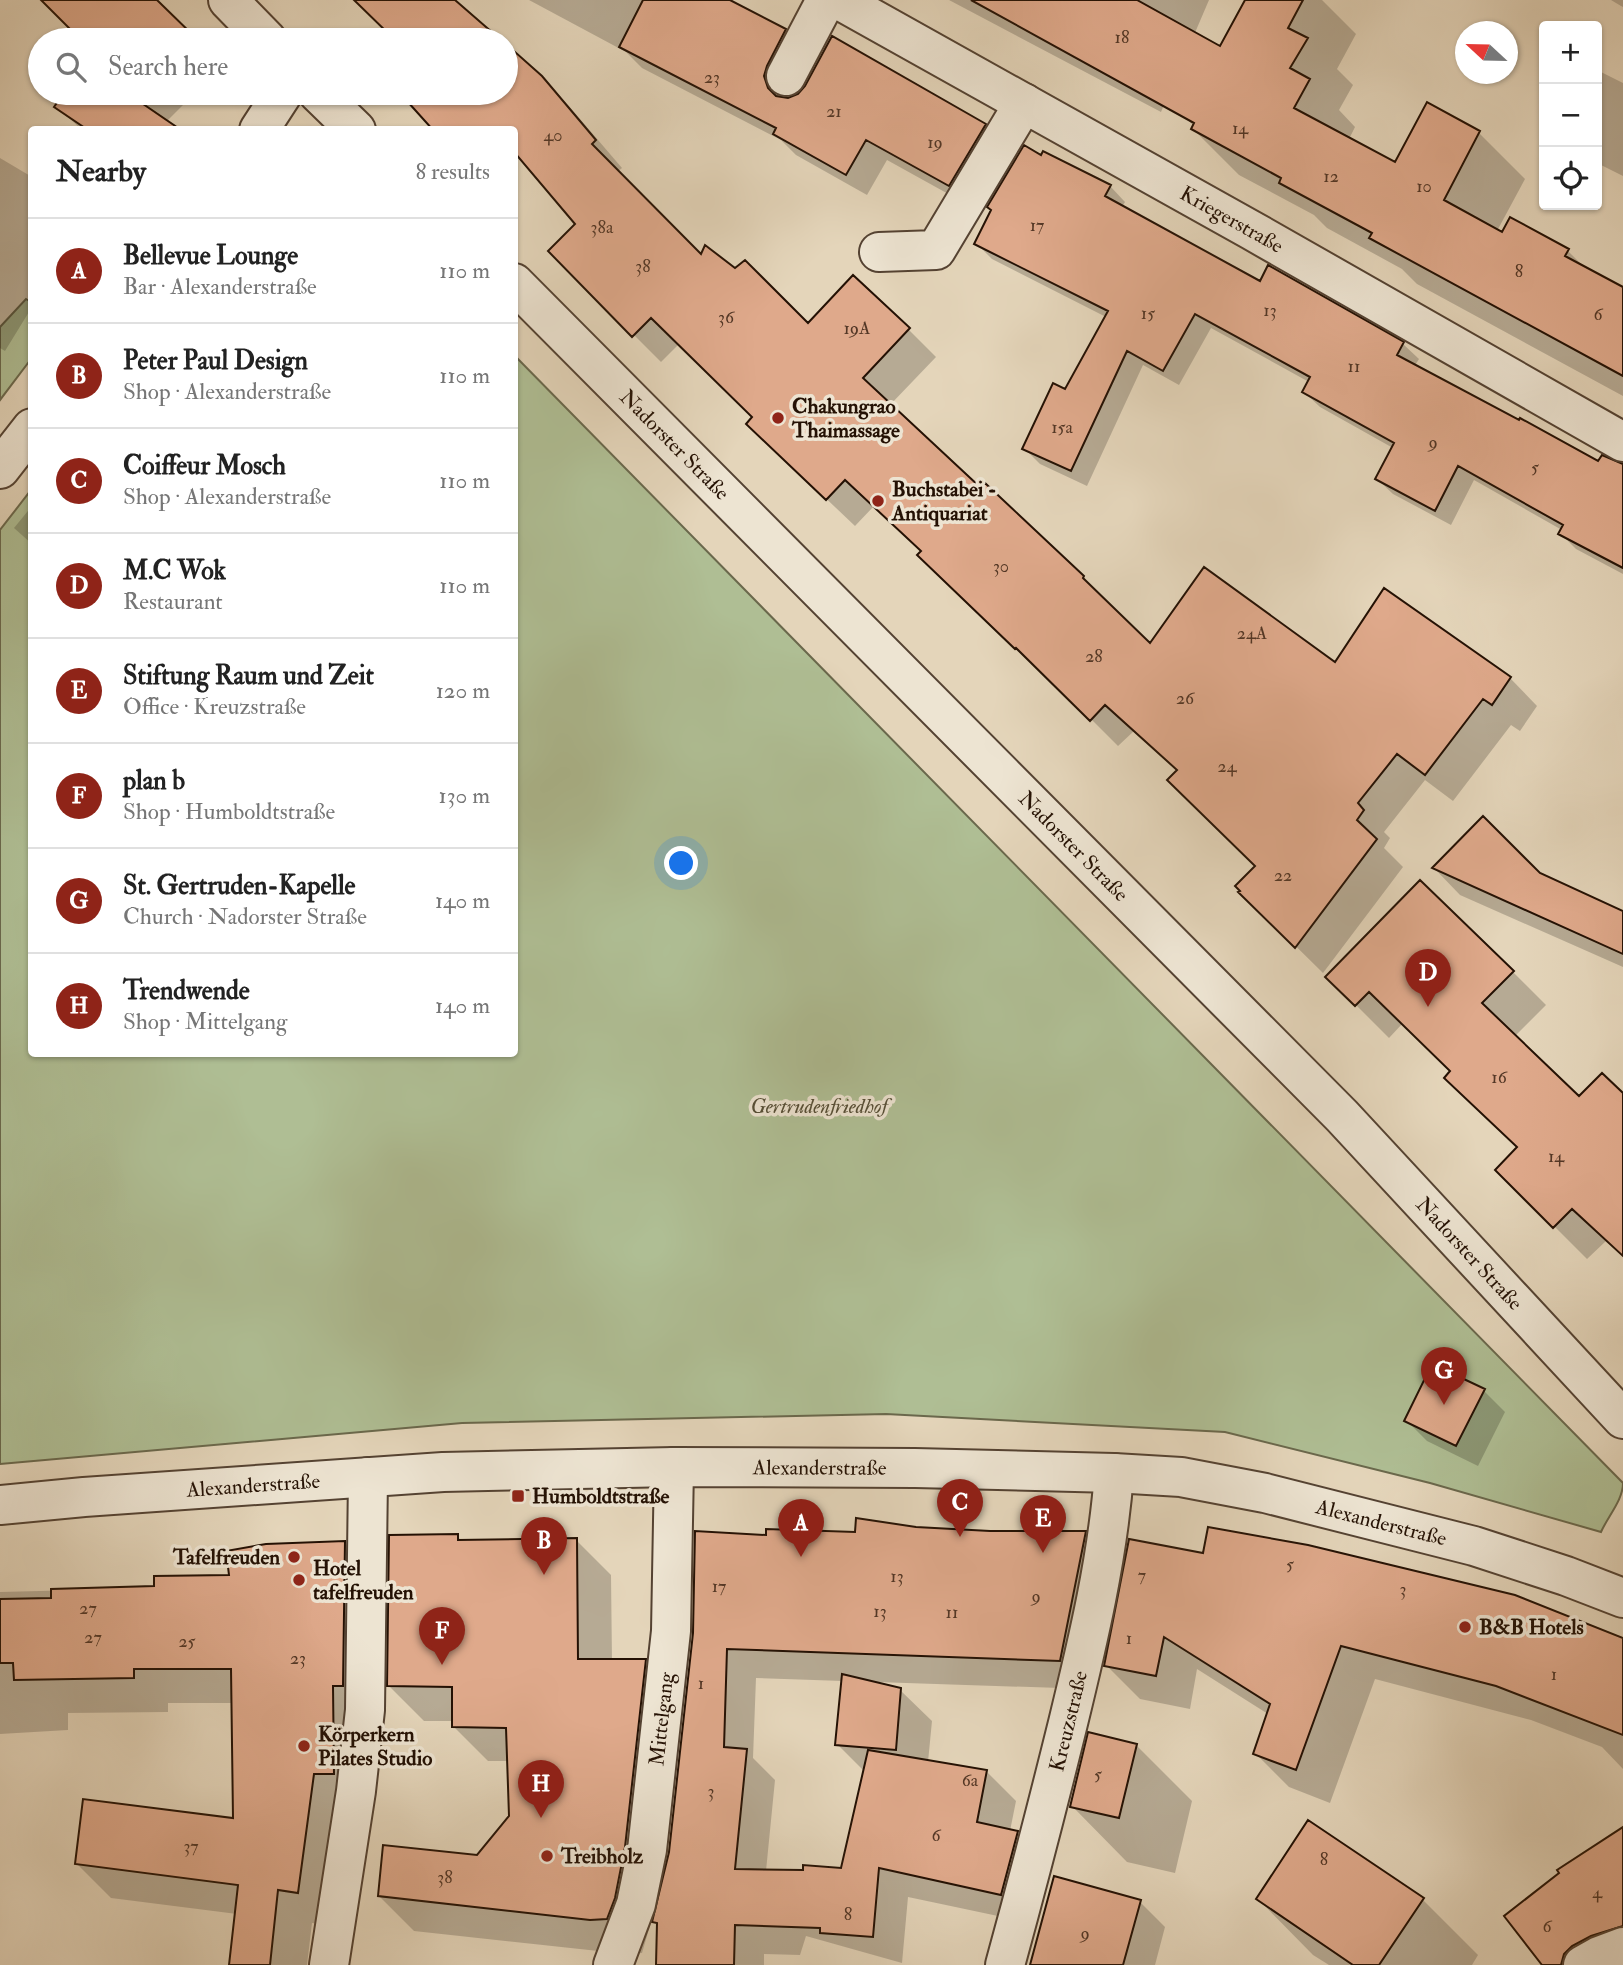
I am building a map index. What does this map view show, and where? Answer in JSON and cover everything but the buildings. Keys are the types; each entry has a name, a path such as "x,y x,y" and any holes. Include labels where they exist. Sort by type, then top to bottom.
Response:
{"street":[{"path":"228,0 255,28"},
{"path":"786,76 826,0"},
{"name":"Kriegerstraße","path":"839,0 1623,442"},
{"path":"878,252 936,250 1024,103"},
{"path":"262,126 275,105"},
{"path":"330,105 352,126"},
{"name":"Nadorster Straße","path":"518,288 1342,1116 1623,1419"},
{"path":"0,469 28,433"},
{"name":"Alexanderstraße","path":"0,1505 443,1472 674,1466 1114,1473 1181,1477 1265,1493 1474,1546 1623,1598"},
{"name":"Mittelgang","path":"613,1965 636,1904 647,1850 671,1631 674,1466"},
{"name":"Kreuzstraße","path":"1005,1965 1040,1837 1087,1645 1110,1520 1114,1473"},
{"path":"330,1965 365,1710 368,1477"},
{"path":"1583,1965 1599,1955 1623,1947"}],"green space":[{"path":"26,299 28,300 28,363 0,400 0,327"},
{"name":"Gertrudenfriedhof","path":"518,359 1623,1483 1618,1502 1601,1532 1430,1483 1225,1432 886,1414 462,1423 0,1464 0,530 28,494 28,1057 518,1057"}],"place":[{"name":"Chakungrao Thaimassage","path":"778,418"},
{"name":"Buchstabei - Antiquariat","path":"878,501"},
{"name":"M.C Wok","path":"1428,1007"},
{"name":"St. Gertruden-Kapelle","path":"1444,1405"},
{"name":"Humboldtstraße","path":"518,1496"},
{"name":"Coiffeur Mosch","path":"960,1537"},
{"name":"Stiftung Raum und Zeit","path":"1043,1553"},
{"name":"Tafelfreuden","path":"294,1557"},
{"name":"Bellevue Lounge","path":"801,1557"},
{"name":"Peter Paul Design","path":"544,1575"},
{"name":"Hotel tafelfreuden","path":"299,1580"},
{"name":"B&B Hotels","path":"1465,1627"},
{"name":"plan b","path":"442,1665"},
{"name":"Körperkern Pilates Studio","path":"304,1746"},
{"name":"Trendwende","path":"541,1818"},
{"name":"Treibholz","path":"547,1856"}]}
